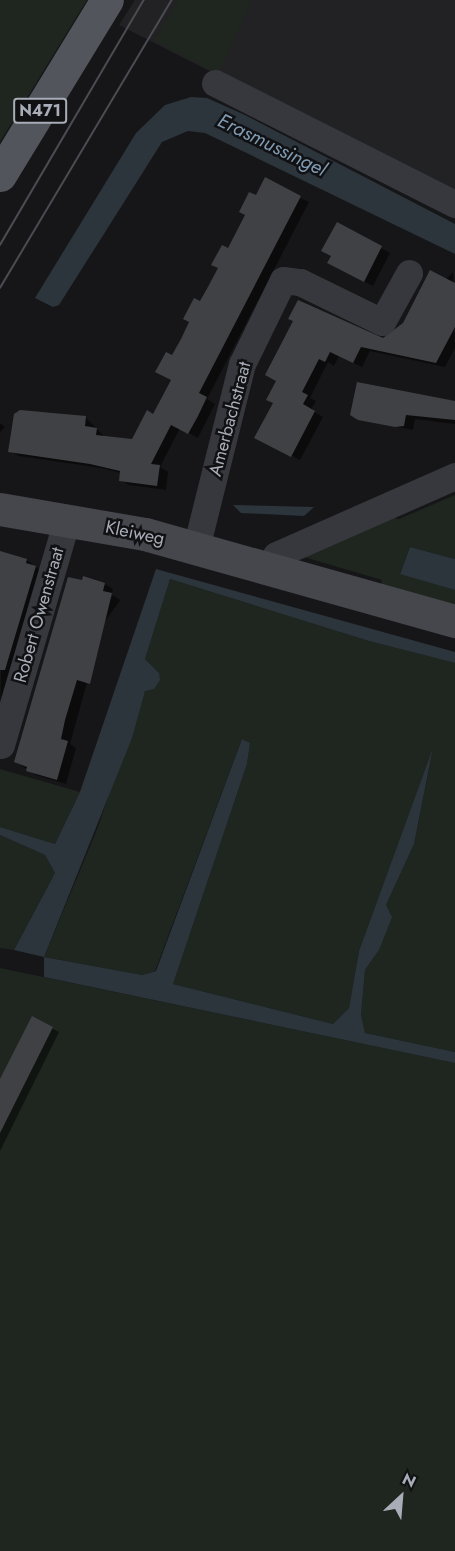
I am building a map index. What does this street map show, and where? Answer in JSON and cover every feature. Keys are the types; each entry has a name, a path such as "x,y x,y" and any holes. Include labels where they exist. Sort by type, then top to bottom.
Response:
{"main road":[{"name":"N471","path":"0,175 107,0"}],"street":[{"path":"215,83 455,204"},
{"name":"Amerbachstraat","path":"196,548 242,364 283,280 300,282 382,322 409,273"},
{"path":"268,568 276,555 455,476"},
{"name":"Kleiweg","path":"0,509 145,534 455,621"},
{"name":"Robert Owenstraat","path":"1,746 67,519"}],"shaded area":[{"path":"0,0 87,0 0,142"},
{"path":"135,0 455,0 455,196 119,25"},
{"path":"179,0 252,0 218,74 154,40"},
{"path":"455,495 455,559 410,547 400,573 455,590 455,609 380,588 382,580 304,557 384,516 399,519"},
{"path":"170,579 369,641 455,663 455,1052 365,1033 361,1015 365,970 379,950 386,905 414,844 433,749 359,951 349,1008 333,1024 173,984 247,764 250,743 242,739 155,971 142,975 44,957 98,827 145,691 159,673 145,659"},
{"path":"0,769 80,792 55,844 0,827"},
{"path":"0,835 45,855 55,873 14,950 0,948"},
{"path":"0,968 455,1063 455,1551 0,1551"}],"water":[{"name":"Erasmussingel","path":"191,97 207,98 245,115 455,224 455,254 205,133 188,131 162,142 59,305 53,307 35,298 136,133 165,105"},
{"path":"233,505 314,507 304,516 241,513"},
{"path":"410,547 455,559 455,590 400,574"},
{"path":"156,569 455,652 455,663 369,641 170,579 145,659 159,673 160,680 154,689 145,691 132,738 44,957 14,950 55,873 45,855 0,835 0,827 55,844 80,792"},
{"path":"242,739 250,743 247,764 173,984 333,1024 349,1008 359,951 433,748 414,844 386,905 392,917 379,950 365,970 361,1015 365,1033 455,1052 455,1063 44,977 44,957 142,975 156,971"}],"building":[{"path":"265,177 301,196 199,393 207,397 188,434 171,425 151,464 160,465 157,486 119,481 120,471 90,464 8,452 14,414 20,410 86,416 85,426 97,428 96,435 132,439 147,410 153,414 171,380 155,372 166,352 172,355 181,339 189,322 183,319 194,298 200,301 218,268 211,265 222,245 228,248 245,215 239,212 249,192 256,195"},
{"path":"337,222 382,246 364,282 327,263 331,256 321,251"},
{"path":"430,270 455,283 455,327 436,363 361,347 353,363 330,352 325,362 319,359 302,392 308,395 303,404 315,411 291,457 254,438 273,403 266,400 276,381 265,375 293,321 288,319 298,300 383,338 403,323"},
{"path":"357,382 455,401 455,420 406,415 404,426 395,427 358,420 350,415"},
{"path":"0,551 27,559 26,563 36,566 5,670 0,670"},
{"path":"83,576 105,583 103,591 112,593 90,684 77,680 65,720 61,739 68,741 57,780 26,771 27,767 14,762 68,577 82,580"},
{"path":"32,1016 53,1027 0,1133 0,1079"}],"tram line":[{"path":"0,245 144,0"},
{"path":"0,288 172,0"}]}
